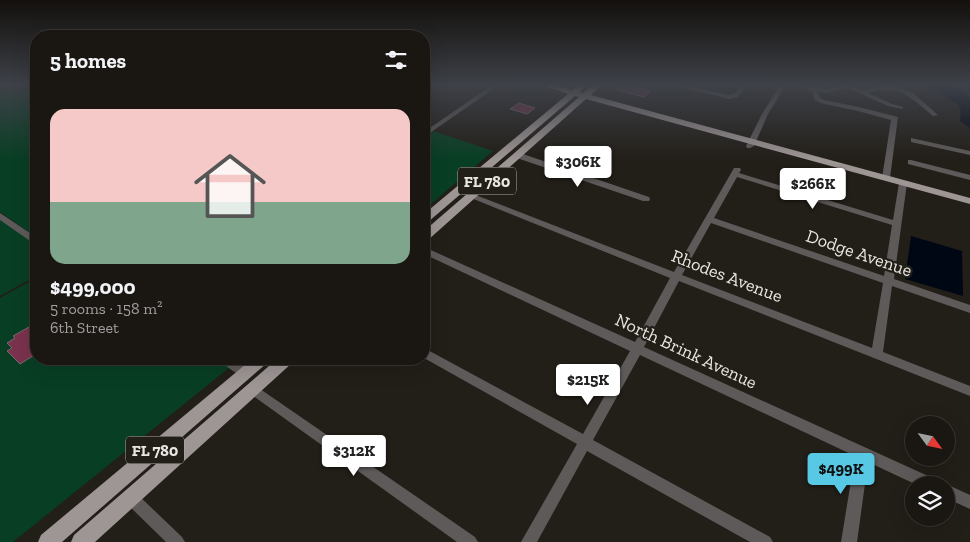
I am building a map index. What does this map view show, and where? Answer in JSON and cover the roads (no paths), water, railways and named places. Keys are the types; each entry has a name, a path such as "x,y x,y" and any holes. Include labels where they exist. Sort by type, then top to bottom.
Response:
{"main road":[{"name":"FL 780","path":"430,215 558,110"},
{"name":"FL 780","path":"430,232 517,155 562,110"},
{"path":"648,110 753,141 970,196"},
{"path":"886,175 903,183 970,201"},
{"name":"FL 780","path":"48,542 255,365"},
{"name":"FL 780","path":"81,542 280,365"}],"street":[{"path":"430,131 459,110"},
{"path":"753,141 767,110"},
{"path":"864,110 894,118 896,124 886,175"},
{"path":"929,110 935,115"},
{"path":"914,140 970,153"},
{"path":"517,155 646,199"},
{"path":"911,162 970,178"},
{"path":"529,542 736,172 897,224"},
{"path":"877,354 903,183"},
{"name":"Rhodes Avenue","path":"470,196 970,391"},
{"path":"0,216 30,237"},
{"name":"Dodge Avenue","path":"709,219 970,308"},
{"name":"North Brink Avenue","path":"430,253 912,476"},
{"path":"430,356 765,542"},
{"path":"235,365 246,372"},
{"path":"253,389 470,542"},
{"path":"849,542 862,453"},
{"path":"955,495 970,502"},
{"path":"131,498 177,542"}]}
